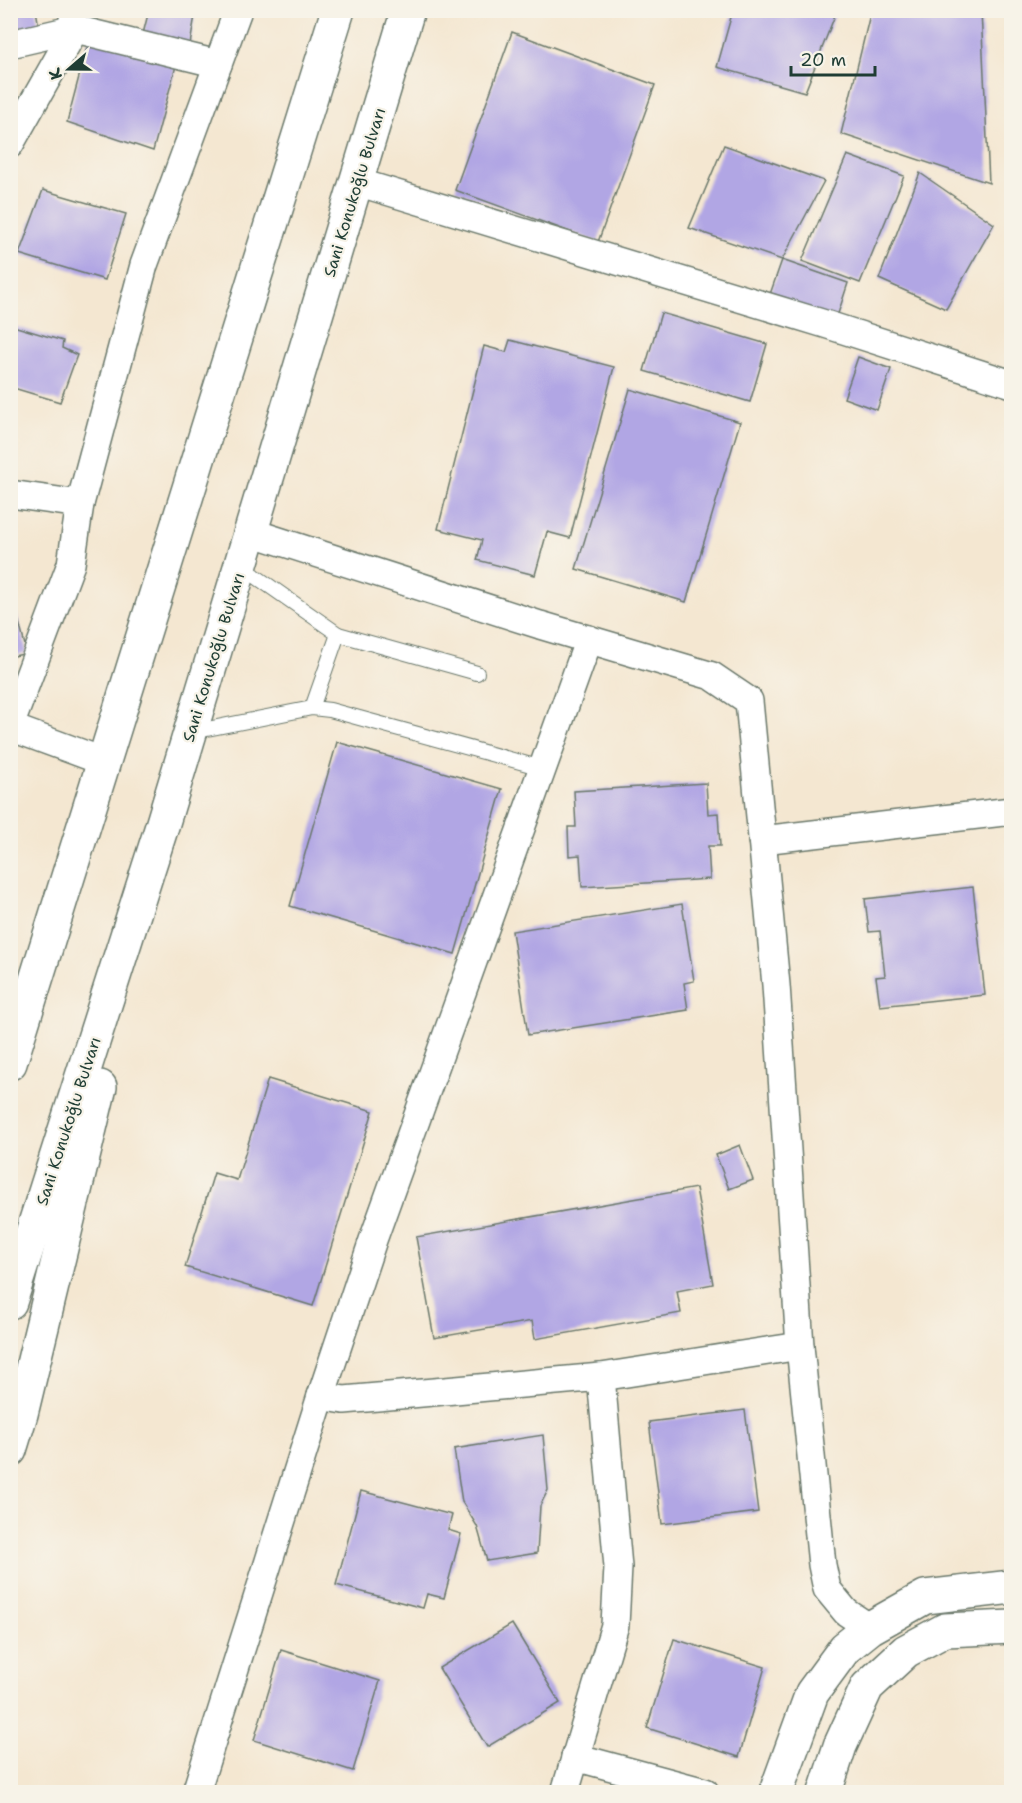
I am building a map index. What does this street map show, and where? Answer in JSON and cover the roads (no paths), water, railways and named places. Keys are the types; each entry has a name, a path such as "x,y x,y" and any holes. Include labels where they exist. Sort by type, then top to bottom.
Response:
{"main road":[{"path":"10,1064 338,10"},
{"name":"Sani Konukoğlu Bulvarı","path":"10,1302 162,826 408,10"},
{"path":"10,1450 24,1403 162,826"},
{"path":"10,1012 63,894"},
{"path":"776,1792 812,1693 845,1648 870,1628 925,1597 1011,1587"},
{"path":"825,1792 840,1746 867,1687 906,1651 945,1630 1011,1627"}],"street":[{"path":"105,762 10,727 71,564 80,504 144,264 238,10"},
{"path":"10,45 74,20 218,64"},
{"path":"10,144 74,20"},
{"path":"357,182 825,324 1011,384"},
{"path":"10,494 80,504"},
{"path":"251,532 712,676 749,701 776,985 800,1346 822,1565 827,1589 846,1612 870,1628"},
{"path":"196,1792 321,1396 373,1240 589,639"},
{"path":"762,840 1011,811"},
{"path":"321,1396 344,1400 601,1377 800,1346"},
{"path":"565,1792 615,1625 618,1567 601,1377"},
{"path":"575,1757 705,1792"}],"lane":[{"path":"241,566 339,634 477,673"},
{"path":"312,708 339,634"},
{"path":"190,732 312,708 330,710 542,768"}]}
